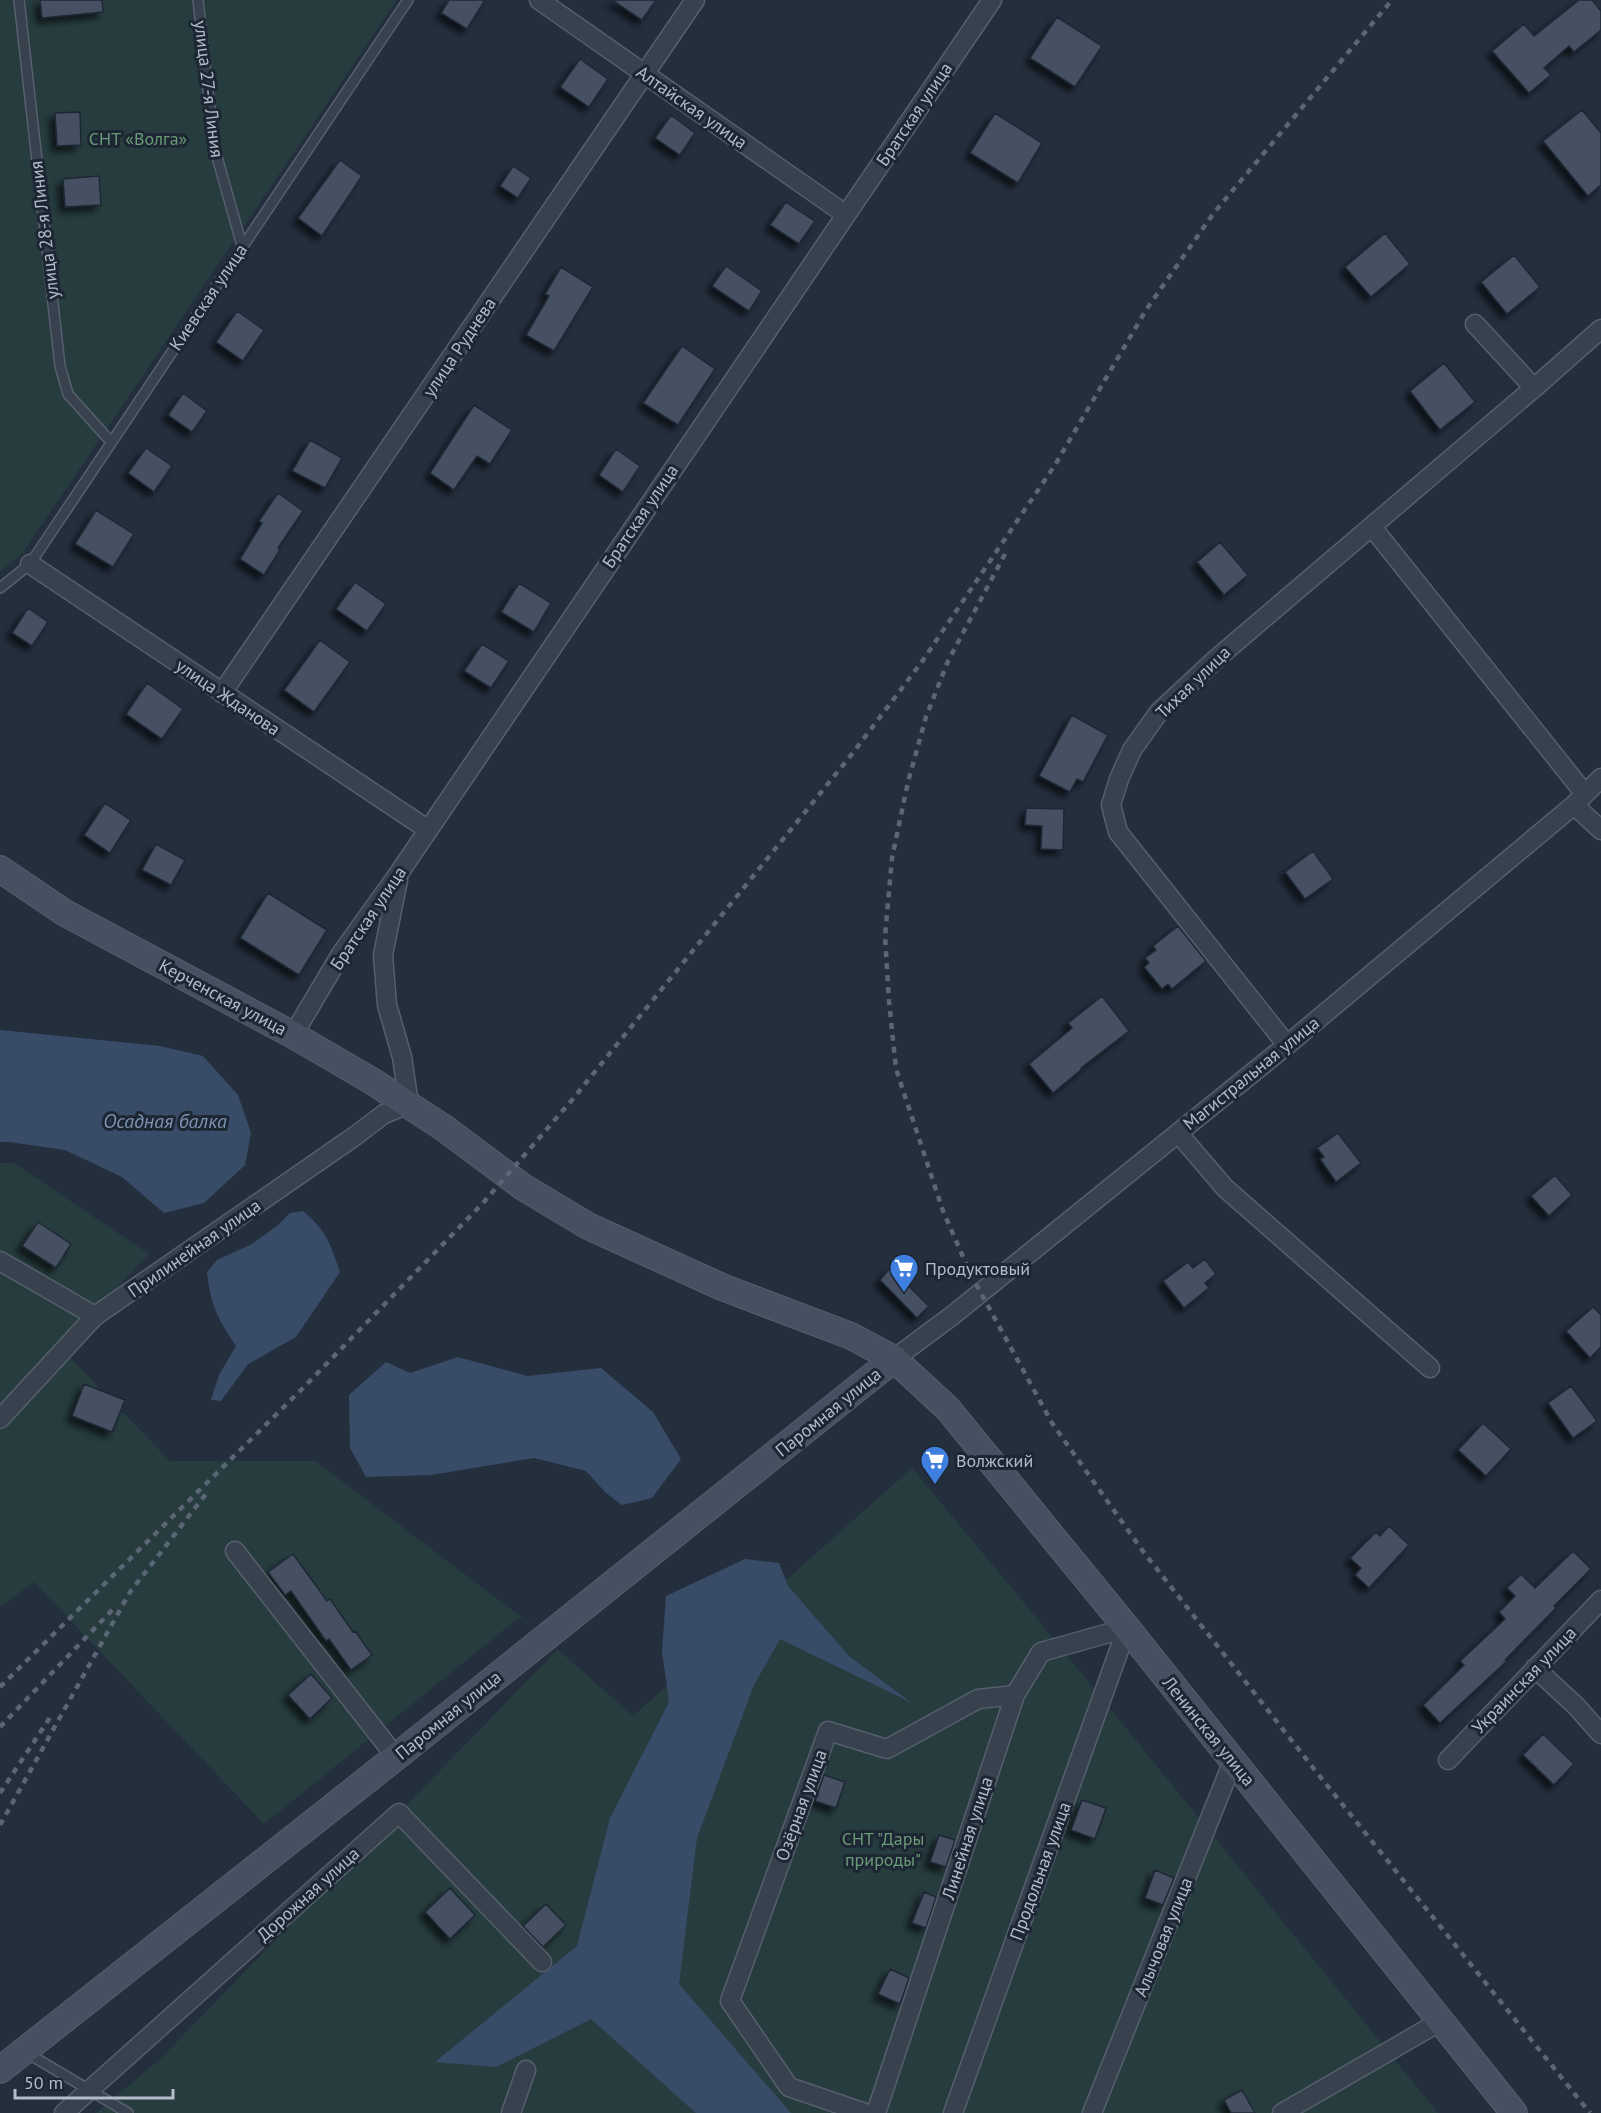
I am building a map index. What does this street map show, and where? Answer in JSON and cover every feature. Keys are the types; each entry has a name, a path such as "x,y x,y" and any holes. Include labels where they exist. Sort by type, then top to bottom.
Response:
{"street":[{"name":"Алтайская улица","path":"539,0 845,214"},
{"name":"улица Руднева","path":"222,693 695,0"},
{"name":"Братская улица","path":"293,1035 341,954 399,873 992,0"},
{"path":"1475,324 1534,388"},
{"name":"Тихая улица","path":"1287,1045 1118,832 1112,805 1119,779 1132,750 1159,711 1216,659 1601,329"},
{"path":"1372,527 1580,799 1601,830"},
{"name":"улица Жданова","path":"30,564 427,829"},
{"name":"Магистральная улица","path":"894,1359 962,1308 1287,1045 1580,799 1601,778"},
{"name":"Керченская улица","path":"0,869 65,913 293,1035 409,1104 523,1187 588,1226 722,1287 851,1336 894,1359"},
{"path":"399,873 383,955 387,1005 402,1057 409,1104"},
{"name":"Прилинейная улица","path":"0,1419 95,1316 384,1114 409,1104"},
{"path":"1178,1132 1225,1188 1430,1368"},
{"path":"0,1261 95,1316"},
{"name":"Ленинская улица","path":"894,1359 948,1409 1127,1628 1514,2113"},
{"name":"Паромная улица","path":"0,2070 894,1359"},
{"path":"234,1551 396,1757"},
{"name":"Украинская улица","path":"1448,1760 1601,1600"},
{"name":"Линейная улица","path":"876,2113 1015,1695 1041,1652 1127,1628"},
{"name":"Продольная улица","path":"953,2113 1127,1628"},
{"path":"1535,1668 1576,1706 1601,1734"},
{"name":"Озёрная улица","path":"865,2113 789,2087 730,2001 828,1731 887,1749 978,1699 1015,1695"},
{"name":"Алычовая улица","path":"1092,2113 1233,1761"},
{"name":"Дорожная улица","path":"64,2113 399,1813 542,1962"},
{"path":"1282,2113 1441,2021"},
{"path":"511,2113 526,2070"}],"lane":[{"name":"улица 28-я Линия","path":"19,0 60,366 68,394 111,442"},
{"name":"улица 27-я Линия","path":"198,0 214,146 242,246"},
{"name":"Киевская улица","path":"0,588 30,564 408,0"},
{"path":"24,2051 128,2113"}],"green space":[{"name":"СНТ «Волга»","path":"0,0 397,0 22,554 0,572"},
{"name":"СНТ \"Дары природы\"","path":"0,1163 14,1163 149,1254 60,1347 170,1461 315,1461 520,1616 633,1716 912,1468 1040,1622 1438,2113 96,2113 160,2059 557,1650 520,1617 264,1824 34,1582 0,1607"}],"water":[{"name":"Осадная балка","path":"0,1030 160,1046 203,1056 238,1095 251,1133 245,1165 204,1203 164,1213 122,1177 65,1150 0,1142"},
{"path":"303,1211 318,1225 327,1238 340,1272 296,1337 248,1364 221,1401 211,1400 219,1375 236,1346 216,1311 207,1272 217,1260 252,1244 277,1226 290,1213"},
{"path":"458,1357 527,1376 601,1368 653,1412 681,1459 652,1498 622,1505 606,1493 586,1471 534,1458 431,1475 366,1477 350,1448 349,1395 386,1362 410,1373"},
{"path":"745,1559 779,1563 788,1586 849,1656 912,1703 780,1639 754,1685 697,1838 679,1984 791,2113 696,2113 591,2019 496,2067 435,2062 577,1946 610,1818 669,1702 662,1651 666,1596"}],"building":[{"path":"40,0 102,0 103,12 42,18"},
{"path":"449,0 485,0 467,29 441,13"},
{"path":"612,0 656,0 642,20"},
{"path":"1579,0 1592,0 1601,11 1601,30 1574,52 1569,46 1544,68 1551,75 1529,93 1492,51 1524,24 1534,36"},
{"path":"1057,17 1102,46 1075,87 1030,58"},
{"path":"580,59 608,79 589,107 560,87"},
{"path":"1582,110 1601,133 1601,185 1588,196 1543,141"},
{"path":"80,112 81,145 57,146 55,113"},
{"path":"995,113 1042,143 1018,183 970,153"},
{"path":"671,115 695,133 680,155 655,138"},
{"path":"340,160 362,176 322,236 298,218"},
{"path":"513,166 531,178 518,198 500,186"},
{"path":"99,176 101,205 65,207 63,179"},
{"path":"786,202 815,221 799,244 770,225"},
{"path":"1385,233 1410,264 1371,297 1345,267"},
{"path":"1514,255 1540,287 1507,314 1481,282"},
{"path":"726,266 762,291 749,311 712,286"},
{"path":"561,267 593,287 554,351 526,335 549,296 545,294"},
{"path":"237,311 264,330 243,361 216,342"},
{"path":"682,346 715,369 678,425 643,403"},
{"path":"1444,363 1475,402 1440,430 1410,391"},
{"path":"183,393 207,411 192,432 168,415"},
{"path":"474,405 512,430 490,464 477,456 454,490 430,473"},
{"path":"310,440 342,458 325,488 292,471"},
{"path":"146,448 172,466 154,492 128,473"},
{"path":"616,449 640,466 623,492 599,475"},
{"path":"278,493 303,511 278,548 280,550 264,575 240,559 262,523 259,521"},
{"path":"96,510 134,534 113,567 75,544"},
{"path":"1220,542 1248,575 1224,595 1197,562"},
{"path":"355,582 386,604 367,631 336,609"},
{"path":"519,583 551,603 534,632 501,612"},
{"path":"28,608 48,622 32,646 12,633"},
{"path":"320,640 350,662 314,712 284,690"},
{"path":"482,644 509,661 491,688 464,671"},
{"path":"147,683 183,709 162,739 126,714"},
{"path":"1072,715 1108,735 1083,782 1077,779 1070,792 1039,776"},
{"path":"105,803 131,820 110,853 84,835"},
{"path":"1026,808 1064,809 1063,850 1041,849 1042,826 1025,825"},
{"path":"156,844 185,860 171,885 142,870"},
{"path":"1313,851 1333,879 1305,899 1285,872"},
{"path":"268,893 327,930 299,975 240,938"},
{"path":"1178,926 1206,961 1172,989 1168,984 1162,989 1144,967 1149,963 1145,958 1156,950 1153,946"},
{"path":"1102,996 1129,1031 1053,1093 1029,1064 1072,1028 1068,1023"},
{"path":"1338,1133 1361,1163 1336,1182 1320,1159 1324,1157 1317,1148"},
{"path":"1555,1175 1572,1195 1549,1216 1531,1196"},
{"path":"38,1222 71,1244 56,1268 22,1246"},
{"path":"1205,1259 1216,1274 1205,1283 1209,1288 1184,1308 1163,1281 1188,1262 1193,1268"},
{"name":"Продуктовый","path":"890,1268 929,1306 917,1318 880,1280"},
{"path":"1593,1307 1601,1315 1601,1347 1590,1358 1566,1331"},
{"path":"84,1384 125,1400 112,1432 72,1416"},
{"path":"1571,1386 1597,1421 1573,1438 1548,1403"},
{"path":"1483,1423 1511,1449 1486,1476 1458,1450"},
{"path":"1389,1526 1409,1545 1369,1588 1355,1575 1361,1568 1350,1558 1376,1532 1380,1536"},
{"path":"1573,1551 1591,1569 1554,1606 1556,1608 1505,1660 1507,1661 1440,1723 1423,1705 1464,1665 1460,1661 1505,1619 1499,1612 1515,1596 1507,1588 1521,1574 1535,1588"},
{"path":"293,1554 327,1601 330,1599 372,1655 351,1670 329,1639 326,1641 291,1591 285,1595 268,1572"},
{"path":"311,1674 332,1698 310,1719 288,1695"},
{"path":"1543,1734 1574,1764 1554,1785 1523,1755"},
{"path":"824,1775 845,1782 836,1808 815,1801"},
{"path":"1082,1800 1106,1808 1095,1839 1071,1830"},
{"path":"939,1835 955,1840 946,1867 930,1862"},
{"path":"1155,1870 1174,1878 1163,1905 1145,1898"},
{"path":"450,1888 475,1915 450,1939 425,1912"},
{"path":"924,1892 936,1897 926,1928 912,1923"},
{"path":"546,1904 566,1925 543,1947 523,1926"},
{"path":"890,1969 909,1978 900,2004 878,1994"},
{"path":"1242,2090 1255,2113 1231,2113 1224,2100"}],"railway":[{"path":"0,1687 304,1387 483,1203 572,1100 852,754 921,663 1055,465 1146,310 1213,214 1392,0"},
{"path":"1005,554 948,661 926,717 908,782 892,858 885,936 896,1069 943,1211 970,1273 1052,1423 1142,1550 1590,2113"},
{"path":"0,1825 130,1592 209,1490"},
{"path":"0,1727 116,1606"},
{"path":"0,1793 51,1716"}],"place":[{"name":"Продуктовый","path":"904,1294"},
{"name":"Волжский","path":"935,1486"}]}
